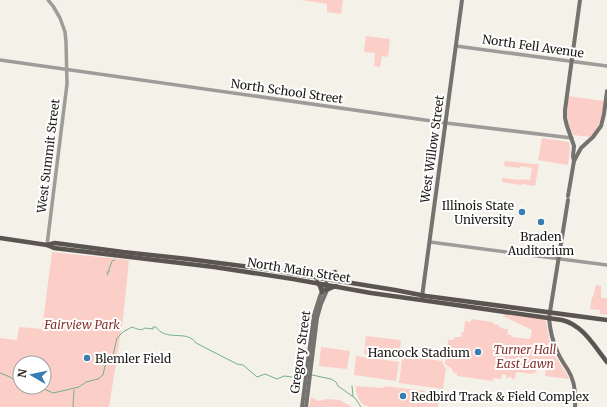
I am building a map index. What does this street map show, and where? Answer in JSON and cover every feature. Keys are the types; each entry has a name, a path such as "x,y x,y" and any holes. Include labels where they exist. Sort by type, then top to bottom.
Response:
{"main road":[{"name":"West Willow Street","path":"422,298 462,0"},
{"path":"575,407 576,396 573,381 554,344 551,335 549,315 574,160 574,146 565,118 565,110 580,0"},
{"path":"574,160 581,148 600,128 607,91"},
{"name":"North Main Street","path":"0,238 47,245 54,248 316,282 390,289 422,298 549,315"},
{"name":"North Main Street","path":"47,245 54,243 188,259 322,278 328,282"},
{"path":"316,282 324,291 339,283 333,273 322,278"},
{"name":"Gregory Street","path":"302,407 314,315 317,303 328,282"},
{"name":"Gregory Street","path":"306,407 316,322 324,291"},
{"path":"549,315 607,320"},
{"path":"549,315 566,321 579,328 607,362"}],"street":[{"name":"West Summit Street","path":"47,245 67,90 65,32 60,18 48,0"},
{"name":"North Fell Avenue","path":"456,46 607,66"},
{"name":"North School Street","path":"0,60 446,123 572,138"},
{"path":"430,242 607,265"}],"green space":[{"path":"301,0 343,0 341,14 327,12 327,4"},
{"path":"366,36 390,39 388,57 382,56 380,67 374,66 375,53 364,52"},
{"path":"568,96 604,101 598,125 590,137 573,135 567,116"},
{"path":"542,138 569,142 570,149 568,165 538,160"},
{"path":"505,161 539,164 535,186 502,182 502,178 530,180 532,168 505,166"},
{"name":"Fairview Park","path":"52,252 129,260 123,319 109,407 0,407 0,338 17,340 19,327 42,329"},
{"path":"596,285 601,286 601,298 607,298 607,315 600,314 600,310 590,309"},
{"name":"Turner Hall East Lawn","path":"504,313 543,319 546,321 550,344 555,356 569,379 545,376 546,368 537,367 536,373 534,372 533,374 516,372 515,379 513,380 511,377 506,378 506,375 502,374 501,379 493,378 493,381 457,376 457,373 454,373 451,368 445,364 448,340 453,340 455,337 461,337 462,332 464,332 465,321 471,322 471,319 493,322 493,324 499,325 499,327 503,329 508,329 507,334 511,335 511,337 530,339 532,330 503,316"},
{"path":"366,336 401,340 399,359 364,354"},
{"path":"321,347 350,351 347,369 319,366"},
{"path":"356,356 399,362 396,381 354,375"},
{"path":"404,356 442,361 446,368 443,389 399,383 402,360 404,360"},
{"name":"Redbird Track & Field Complex","path":"356,386 384,388 385,386 425,391 425,394 443,397 443,401 439,401 438,407 368,407 363,405 359,399"},
{"path":"311,397 319,401 327,399 340,400 352,407 309,407"}],"waterway":[{"path":"107,275 112,261 115,260"},
{"path":"52,393 79,387 86,382 98,379 103,375 105,366 111,360 113,355 117,338 123,332 132,327 140,330 145,328 153,329 153,327 156,327 160,332 165,334 189,337 196,343 237,364 243,365 257,377 265,374 277,379 284,376 292,377 305,375"},
{"path":"0,373 12,378"},
{"path":"312,375 331,379 336,382 338,386 355,398 361,407"},
{"path":"352,386 353,396"},
{"path":"73,407 74,390"}],"place":[{"name":"Illinois State University","path":"522,212"},
{"name":"Braden Auditorium","path":"541,222"},
{"name":"Hancock Stadium","path":"478,352"},
{"name":"Blemler Field","path":"87,358"},
{"name":"Redbird Track & Field Complex","path":"403,396"}]}
